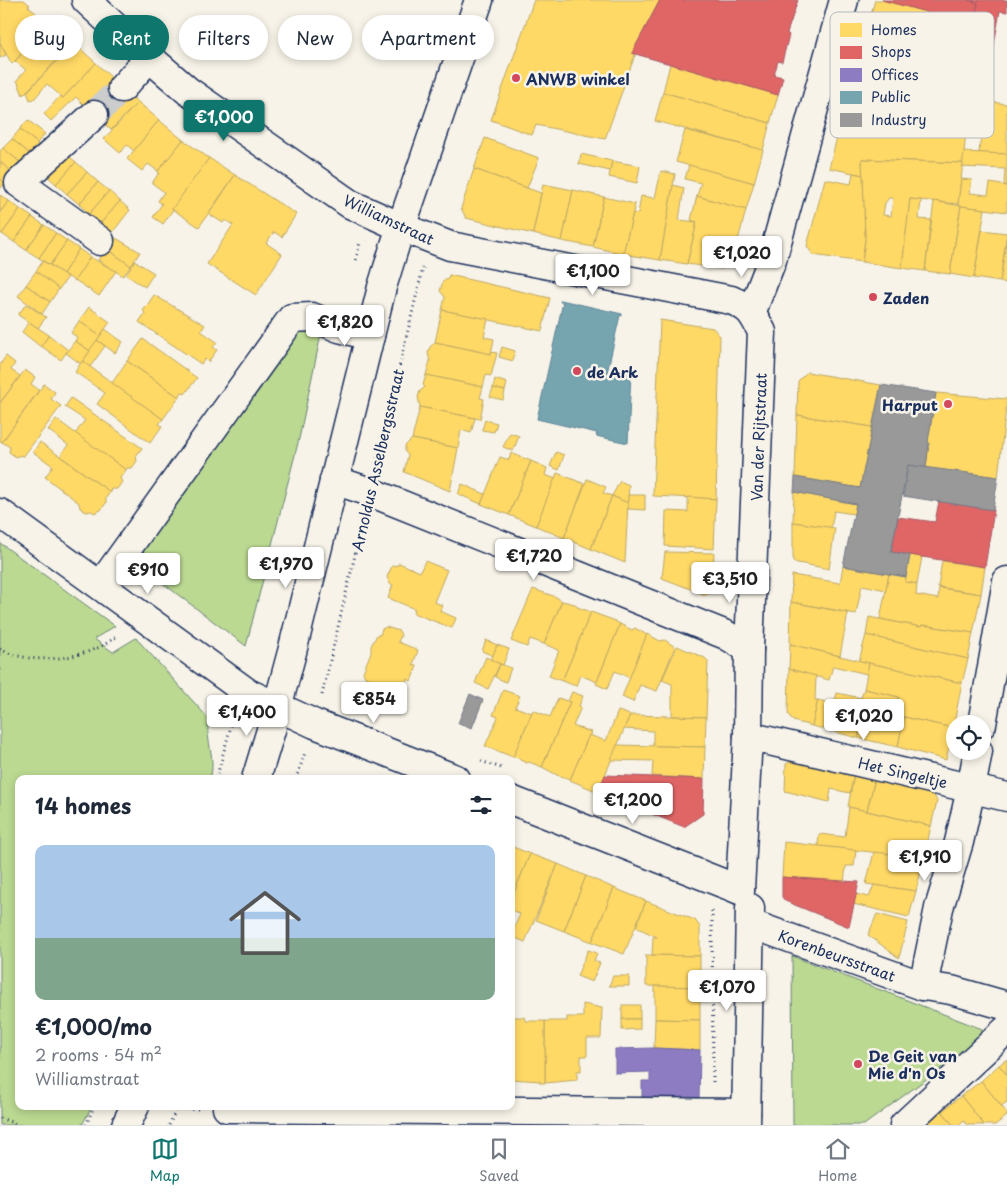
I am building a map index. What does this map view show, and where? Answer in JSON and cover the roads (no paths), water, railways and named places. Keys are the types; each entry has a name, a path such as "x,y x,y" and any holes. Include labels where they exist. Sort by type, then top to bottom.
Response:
{"street":[{"name":"Williamstraat","path":"86,0 102,15"},
{"path":"257,775 292,652 382,287 479,0"},
{"path":"752,312 772,260 830,50"},
{"path":"122,88 147,60"},
{"name":"Williamstraat","path":"151,60 188,91 350,204 401,227 450,246 731,300 752,312"},
{"path":"94,115 19,183 100,241"},
{"name":"Van der Rijtstraat","path":"740,890 748,736 749,649 762,332 752,312"},
{"path":"101,585 292,318 312,317 339,328 370,336"},
{"path":"334,480 370,492 726,635 749,649"},
{"path":"0,513 248,693 315,724 446,775"},
{"path":"984,715 1007,581"},
{"name":"Het Singeltje","path":"748,736 1007,797"},
{"path":"923,986 939,908 959,842 976,760"},
{"path":"422,1110 715,1113 746,1119 751,910 740,890 515,802"},
{"name":"Korenbeursstraat","path":"751,924 923,986 951,990 1007,1006"},
{"path":"904,1125 1007,1029"},
{"path":"126,1125 133,1110"}],"tunnel":[{"path":"94,115 122,88"}],"place":[{"name":"ANWB winkel","path":"516,78"},
{"name":"Zaden","path":"873,297"},
{"name":"de Ark","path":"577,371"},
{"name":"Harput","path":"948,404"},
{"name":"De Geit van Mie d'n Os","path":"858,1064"}]}
